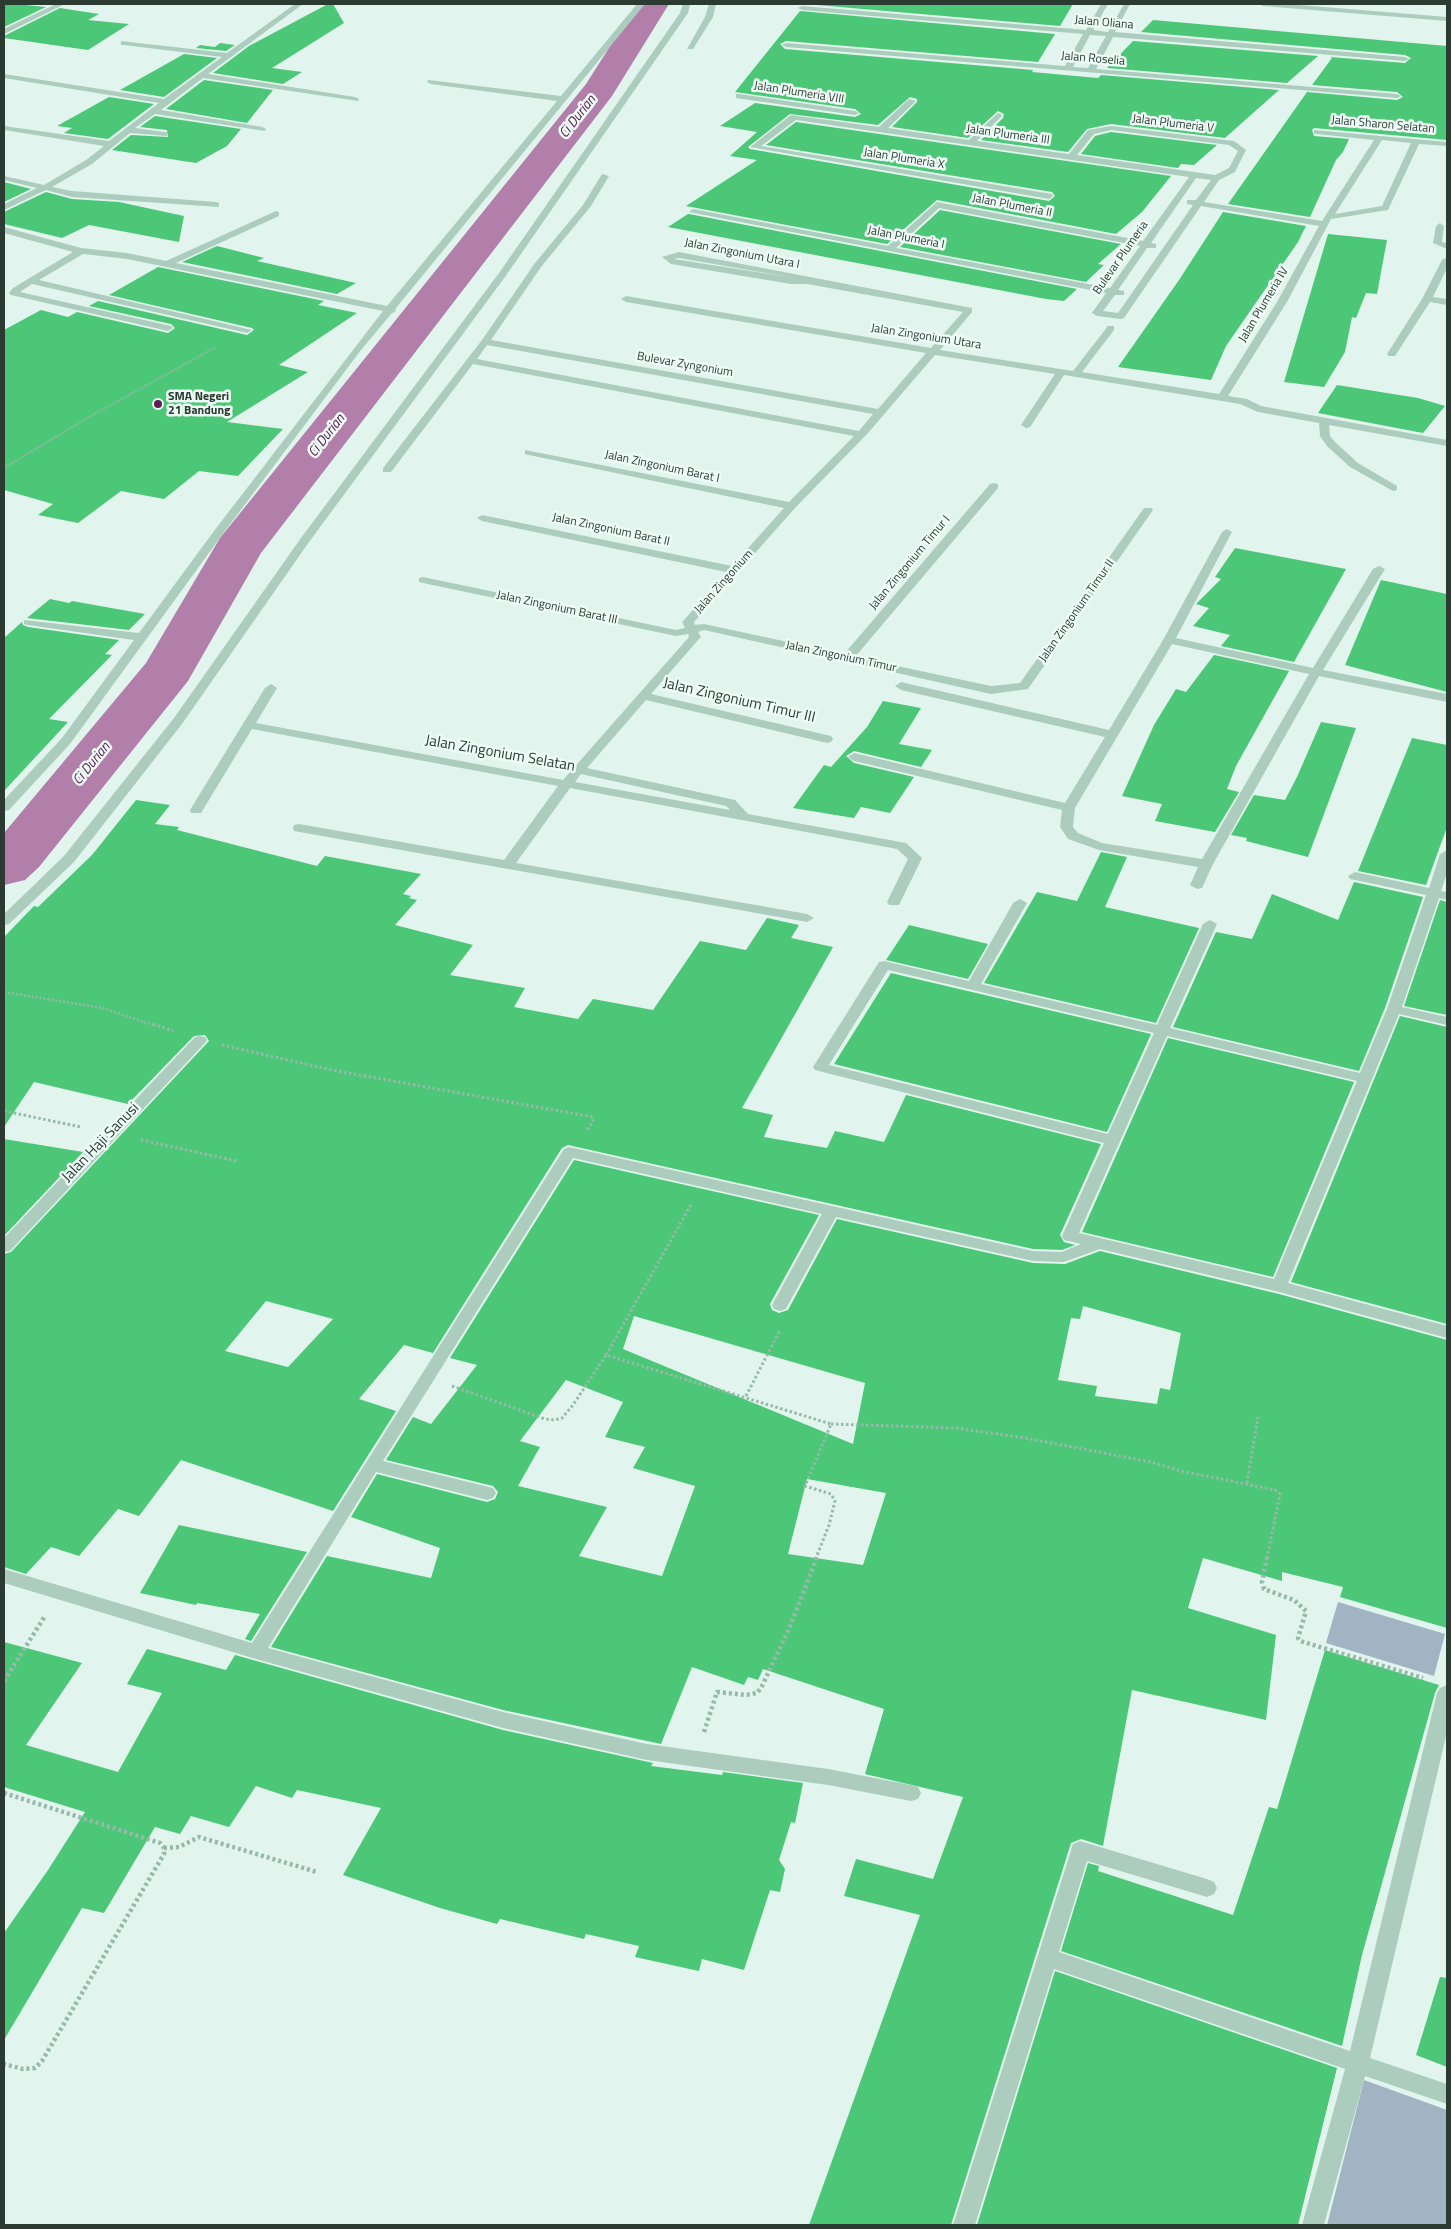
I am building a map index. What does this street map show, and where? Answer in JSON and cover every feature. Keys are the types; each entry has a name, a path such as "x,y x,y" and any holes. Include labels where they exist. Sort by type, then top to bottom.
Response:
{"street":[{"path":"4,32 61,4"},
{"path":"4,207 44,188 88,162 128,130 300,4"},
{"path":"4,807 66,741 272,460 358,348 392,310 641,4"},
{"path":"4,921 69,859 178,721 359,465 502,275 684,13 686,4"},
{"path":"690,47 709,17 712,4"},
{"path":"1068,68 1104,4"},
{"path":"1091,70 1127,4"},
{"path":"1263,4 1447,19"},
{"path":"1341,4 1447,12"},
{"name":"Jalan Oliana","path":"802,8 1405,59"},
{"path":"124,43 230,56"},
{"name":"Jalan Roselia","path":"786,45 1397,96"},
{"path":"4,76 166,102"},
{"path":"204,76 355,99"},
{"path":"431,82 563,99"},
{"name":"Jalan Plumeria VIII","path":"739,96 855,113"},
{"path":"882,129 912,101"},
{"path":"818,120 830,109"},
{"path":"154,111 262,129"},
{"path":"971,142 998,115"},
{"name":"Jalan Plumeria III","path":"754,147 794,116 1194,175"},
{"path":"4,128 110,144"},
{"name":"Jalan Plumeria V","path":"1071,157 1091,132 1111,128 1231,144 1242,150 1232,170 1216,178"},
{"path":"128,130 164,134"},
{"name":"Jalan Sharon Selatan","path":"1317,132 1447,144"},
{"name":"Jalan Plumeria IV","path":"1222,398 1282,302 1327,220 1379,138"},
{"path":"1176,200 1327,220 1385,208 1416,141"},
{"name":"Jalan Plumeria X","path":"754,147 1049,196"},
{"path":"1194,175 1216,178"},
{"name":"Bulevar Plumeria","path":"1194,175 1097,313 1121,316 1216,178"},
{"path":"387,470 485,342 538,265 587,206 605,176"},
{"path":"4,178 72,194 216,206"},
{"name":"Jalan Plumeria II","path":"891,248 937,205 1145,244"},
{"name":"Jalan Plumeria I","path":"693,212 891,248 1135,296"},
{"path":"167,264 276,214"},
{"path":"1440,226 1437,243 1447,246"},
{"path":"4,230 81,251 113,254 167,264 392,310"},
{"path":"1145,244 1168,248"},
{"path":"81,251 16,290 14,294 168,328"},
{"name":"Jalan Zingonium Utara I","path":"807,281 798,276 679,254 666,257 671,261 782,280 807,281 969,310"},
{"path":"1392,354 1427,299 1447,260"},
{"path":"31,281 247,330"},
{"name":"Jalan Zingonium Utara","path":"626,299 931,352 1243,401 1258,408 1447,443"},
{"path":"1427,299 1447,302"},
{"name":"Jalan Zingonium","path":"507,866 567,783 695,637 688,622 791,506 862,432 969,310"},
{"path":"1076,374 1111,328"},
{"name":"Bulevar Zyngonium","path":"485,342 876,416"},
{"path":"470,361 862,432"},
{"path":"1026,425 1061,372"},
{"path":"1324,420 1324,436 1331,444 1354,465 1393,488"},
{"name":"Jalan Zingonium Barat I","path":"529,452 791,506"},
{"name":"Jalan Zingonium Timur I","path":"847,658 994,486"},
{"name":"Jalan Zingonium Timur II","path":"991,690 1024,686 1148,510"},
{"name":"Jalan Zingonium Barat II","path":"482,518 734,570"},
{"path":"1206,864 1099,846 1073,836 1066,827 1069,808 1169,640 1226,532"},
{"path":"1196,885 1206,864 1316,672 1379,569"},
{"name":"Jalan Zingonium Barat III","path":"423,580 676,633 691,630"},
{"path":"28,622 141,638"},
{"name":"Jalan Zingonium Timur","path":"691,630 704,627 991,690"},
{"path":"1169,640 1447,698"},
{"path":"901,686 1114,735"},
{"path":"196,810 271,688"},
{"name":"Jalan Zingonium Timur III","path":"643,696 827,738"},
{"name":"Jalan Zingonium Selatan","path":"250,725 901,846 914,858 894,902"},
{"path":"854,757 933,774 1069,808"},
{"name":"Jalan Zingonium Selatan","path":"579,770 730,803 744,816"},
{"path":"299,828 807,918"},
{"path":"1279,1286 1394,1009 1433,893 1445,869 1447,854"},
{"path":"1355,876 1447,896"},
{"path":"973,986 1020,904"},
{"path":"1210,924 1070,1236 1279,1286 1447,1332"},
{"path":"1113,1140 820,1067 884,965 1366,1079"},
{"path":"1394,1009 1447,1022"},
{"name":"Jalan Haji Sanusi","path":"4,1247 200,1040"},
{"path":"256,1652 427,1376 570,1152 1033,1256 1064,1256 1099,1243"},
{"path":"780,1305 832,1210"},
{"path":"372,1465 487,1494"},
{"path":"4,1576 256,1652 503,1720 647,1752 828,1777 912,1793"},
{"path":"1313,2225 1358,2063 1447,1693"},
{"path":"964,2225 1080,1850 1207,1888"},
{"path":"1047,1957 1447,2094"}],"path":[{"path":"4,468 89,417 247,330"},
{"path":"4,992 102,1008 200,1040 332,1070 593,1117 593,1121 570,1152"},
{"path":"427,1376 545,1419 555,1420 562,1418 606,1356 704,1182"},
{"path":"746,1396 781,1327 780,1305"},
{"path":"606,1356 746,1396 831,1424 956,1428 1025,1438 1151,1462 1180,1471 1275,1490 1280,1494 1262,1582 1264,1589 1294,1600 1306,1611 1298,1638 1300,1641 1429,1680"},
{"path":"1247,1483 1258,1417"},
{"path":"696,1760 717,1692 746,1695 757,1693 789,1629 829,1525 835,1501 831,1494 806,1486 831,1424"},
{"path":"4,1681 60,1592"},
{"path":"4,1793 160,1843 164,1848 164,1854 42,2061 35,2068 23,2069 4,2064"},
{"path":"164,1848 179,1847 199,1837 318,1872"}],"shaded area":[{"path":"1338,1602 1445,1634 1434,1676 1326,1643"},
{"path":"1364,2080 1447,2110 1447,2225 1327,2225"}],"building":[{"path":"4,4 15,4 46,7 4,27"},
{"path":"328,4 333,4 344,23 272,68 302,72 283,84 213,73 249,46"},
{"path":"805,4 1073,4 1060,26"},
{"path":"60,8 99,14 88,20 129,24 88,50 4,38 4,36"},
{"path":"800,11 1055,34 1038,62 786,41 780,44 785,49 1033,70 1032,72 1098,78 1101,75 1279,90 1225,138 1111,124 1087,129 1068,152 981,140 1003,118 1004,114 998,111 968,138 892,127 917,102 917,99 910,97 878,125 790,114 748,147 750,149 1049,201 1055,196 1052,192 766,145 796,122 1171,176 1142,212 1116,234 937,200 887,244 686,206 757,160 730,156 757,132 720,126 755,103 855,117 861,114 855,109 735,92"},
{"path":"1153,20 1447,46 1447,140 1314,128 1312,130 1314,136 1349,139 1343,152 1336,160 1310,217 1228,204 1307,92 1397,100 1403,97 1397,92 1312,85 1332,58 1330,57 1405,63 1411,58 1405,55 1141,32"},
{"path":"1133,41 1318,56 1287,83 1107,68"},
{"path":"220,43 235,45 226,51 196,48 200,45 215,47"},
{"path":"184,54 217,58 164,97 120,90"},
{"path":"204,80 273,90 247,123 166,109"},
{"path":"109,97 154,104 108,139 64,133 72,128 57,126"},
{"path":"155,116 241,129 227,146 196,163 112,150 131,135 168,137 167,130 140,127"},
{"path":"1111,132 1217,145 1194,165 1181,164 1178,168 1081,154 1095,136"},
{"path":"4,182 31,189 4,202"},
{"path":"46,192 72,199 119,202 184,216 179,242 89,225 62,238 4,224 4,212"},
{"path":"940,210 1121,244 1098,264 1104,265 1086,282 900,247"},
{"path":"1223,212 1306,226 1298,242 1226,346 1211,380 1118,367 1179,280"},
{"path":"688,214 1077,289 1064,301 1046,299 668,227"},
{"path":"1328,234 1387,240 1377,294 1366,293 1356,318 1352,317 1345,352 1324,387 1284,382"},
{"path":"217,246 264,258 257,261 356,283 337,294 182,262"},
{"name":"SMA Negeri 21 Bandung","path":"158,267 324,301 318,305 357,313 279,365 308,372 227,422 283,429 238,476 199,471 164,499 121,491 78,523 38,515 53,504 4,490 4,330 41,310 68,317 77,312 168,333 175,328 171,324 89,306 98,301 247,335 254,330 109,295"},
{"path":"1337,385 1418,398 1445,406 1423,433 1318,413"},
{"path":"1235,548 1346,569 1294,662 1221,646 1230,635 1193,626 1209,608 1196,604 1221,579 1215,577"},
{"path":"1381,580 1447,594 1447,692 1345,665"},
{"path":"50,599 145,614 129,630 27,618"},
{"path":"22,622 23,625 28,627 119,640 105,654 112,655 49,719 68,722 4,791 4,638"},
{"path":"1214,655 1289,671 1236,766 1227,789 1239,792 1215,832 1155,821 1162,804 1122,796 1154,725 1176,689 1186,692"},
{"path":"883,701 921,708 899,744 932,750 921,767 854,751 846,756 854,763 914,777 890,813 861,807 854,818 793,808 824,765 831,767 867,727"},
{"path":"1321,722 1356,728 1308,857 1246,841 1247,838 1231,835 1254,795 1285,800"},
{"path":"1412,738 1447,745 1447,827 1426,885 1358,871"},
{"path":"136,800 170,805 155,824 179,827 177,830 317,866 325,856 421,874 403,894 417,900 395,925 473,945 450,975 525,988 514,1007 578,1019 593,999 653,1010 700,941 746,950 767,918 799,925 791,938 833,947 742,1108 773,1115 764,1137 827,1148 835,1131 884,1142 906,1095 1101,1144 1060,1235 1064,1242 1075,1245 1062,1250 1033,1249 568,1145 562,1148 433,1353 404,1345 359,1399 396,1411 333,1511 181,1460 139,1516 118,1509 79,1556 51,1547 26,1574 4,1567 4,1254 11,1252 209,1041 205,1035 194,1036 128,1104 34,1082 4,1127 4,937 34,906 38,907 92,855","holes":["266,1301 333,1319 288,1367 225,1351"]},
{"path":"1101,852 1127,857 1105,907 1199,928 1156,1023 984,983 1037,892 1077,901"},
{"path":"1354,882 1423,897 1385,1008 1359,1071 1173,1027 1216,932 1252,939 1272,894 1338,920"},
{"path":"1440,900 1447,902 1447,1015 1404,1006"},
{"path":"909,925 988,944 968,979 886,960"},
{"path":"891,973 1151,1034 1107,1132 834,1064"},
{"path":"1400,1016 1447,1027 1447,1324 1291,1282"},
{"path":"1168,1038 1354,1082 1273,1277 1082,1232"},
{"path":"4,1139 83,1152 4,1236"},
{"path":"574,1160 819,1215 770,1304 772,1310 779,1313 788,1310 837,1219 1033,1263 1065,1264 1100,1251 1279,1294 1447,1340 1447,1628 1340,1597 1343,1587 1282,1572 1282,1581 1203,1558 1188,1608 1276,1635 1266,1720 1132,1690 1103,1846 1081,1839 1071,1843 951,2225 809,2225 920,1915 844,1896 856,1859 933,1879 963,1797 865,1774 884,1709 763,1669 758,1680 748,1677 744,1685 692,1667 661,1744 503,1710 271,1647 327,1556 431,1578 440,1548 351,1517 377,1474 487,1502 495,1499 498,1492 493,1486 386,1460 413,1417 431,1424 477,1365 450,1358","holes":["1083,1306 1181,1333 1170,1390 1160,1388 1157,1404 1095,1396 1097,1386 1058,1380 1071,1318 1080,1319","634,1316 865,1383 853,1444 623,1349","566,1380 623,1402 605,1437 645,1447 633,1468 695,1486 662,1576 579,1556 607,1507 518,1486 540,1447 520,1441","807,1479 886,1493 863,1565 788,1554"]},
{"path":"179,1525 307,1552 251,1641 245,1639 260,1614 197,1603 196,1605 140,1593"},
{"path":"4,1642 82,1663 26,1745 118,1772 162,1693 127,1684 147,1649 226,1670 235,1655 503,1730 653,1763 651,1766 722,1775 723,1772 803,1783 795,1823 791,1822 779,1860 785,1869 780,1892 770,1890 744,1970 702,1959 699,1971 635,1957 639,1946 586,1934 584,1939 500,1919 497,1924 440,1908 343,1875 381,1808 297,1790 292,1798 256,1786 229,1827 191,1816 180,1834 155,1827 104,1913 82,1908 4,2040 4,1933 48,1870 85,1812 4,1787"},
{"path":"1325,1650 1439,1685 1435,1693 1362,1955 1342,2046 1061,1951 1088,1863 1099,1866 1098,1871 1233,1915 1269,1807 1277,1809"},
{"path":"1055,1971 1337,2068 1298,2225 977,2225"},
{"path":"1440,1977 1447,1978 1447,2067 1416,2055"}],"waterway":[{"name":"Ci Durian","path":"4,867 18,854 169,670 238,549 600,89 653,4"}],"place":[{"name":"SMA Negeri 21 Bandung","path":"158,404"}]}
